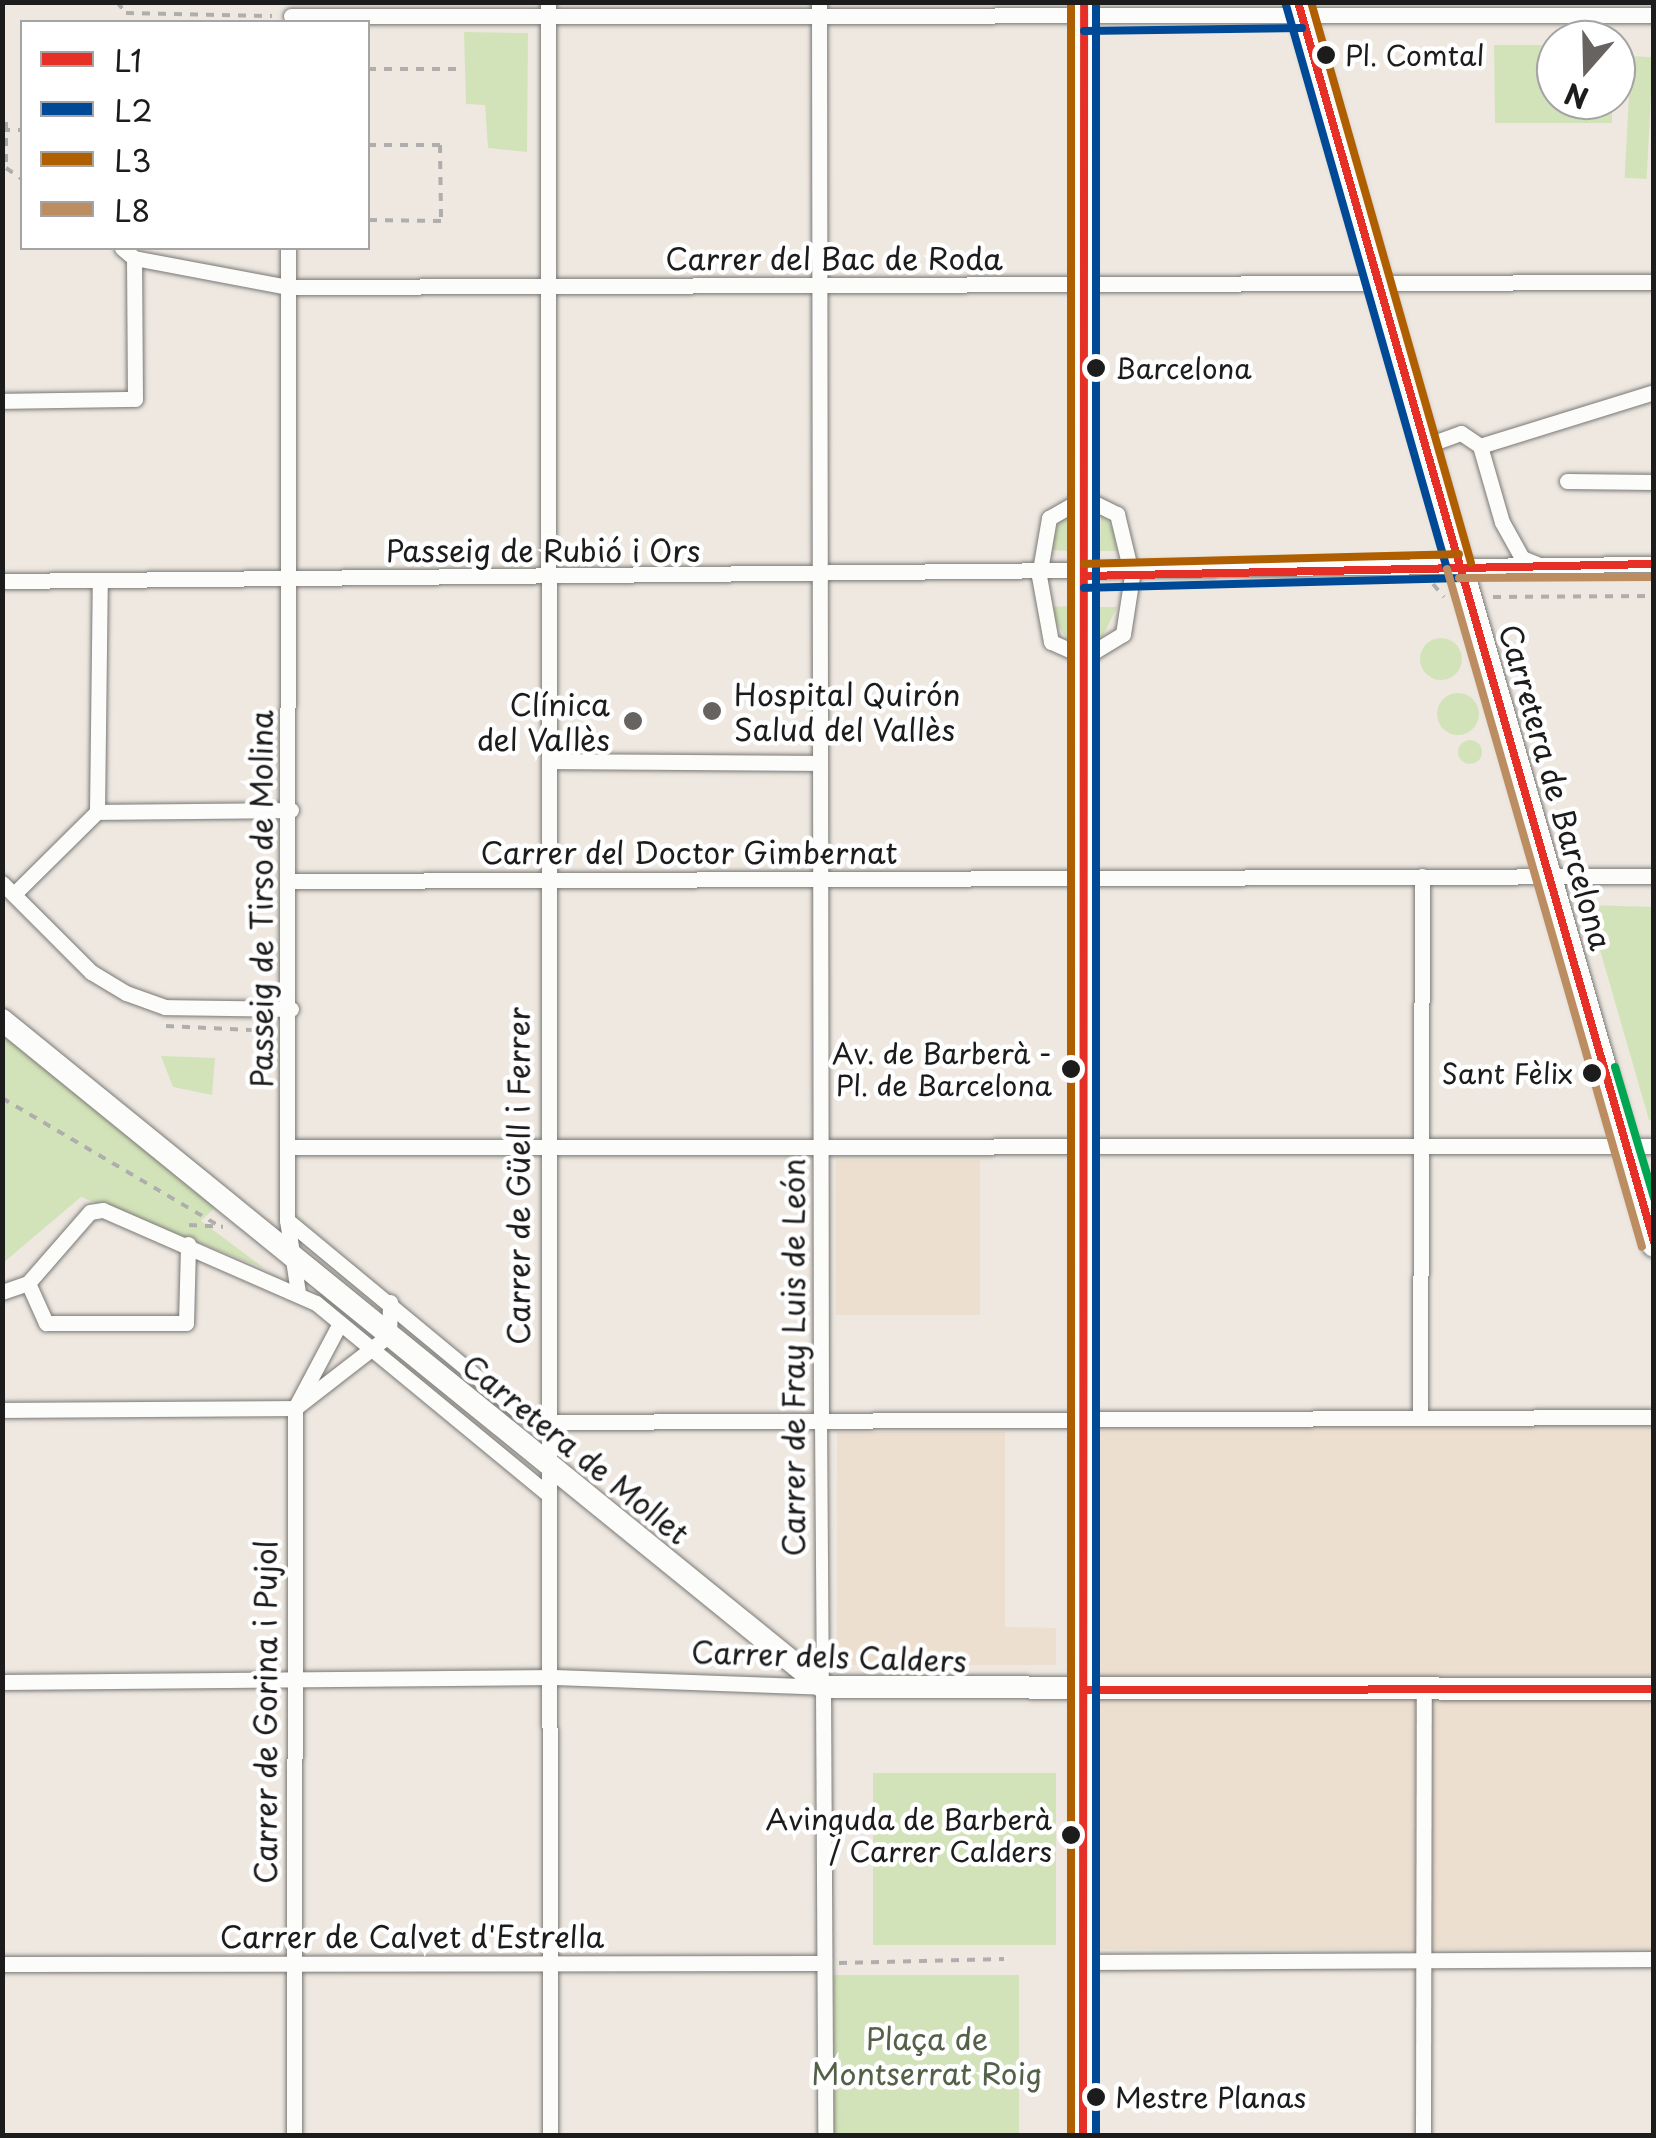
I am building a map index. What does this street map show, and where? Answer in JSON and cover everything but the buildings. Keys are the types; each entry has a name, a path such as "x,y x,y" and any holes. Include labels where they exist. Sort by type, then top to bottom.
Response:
{"main road":[{"name":"Carretera de Barcelona","path":"1300,9 1381,280 1424,446 1654,1244"},
{"name":"Carretera de Mollet","path":"2,1020 292,1256 382,1343 550,1468 823,1687"},
{"name":"Carrer dels Calders","path":"823,1687 1654,1689"}],"street":[{"name":"Carrer de Fray Luis de León","path":"819,9 821,1963 826,2136"},
{"path":"291,14 1424,9 1654,16"},
{"path":"1083,2136 1087,878 1084,498 1091,285 1084,10"},
{"name":"Carrer de Güell i Ferrer","path":"548,11 542,576 550,761 544,1422 550,1468 554,1677 550,2136"},
{"name":"Passeig de Tirso de Molina","path":"288,250 284,578 291,1009 287,1220 298,1293"},
{"path":"2,400 135,399 128,253"},
{"name":"Carrer del Bac de Roda","path":"128,253 287,286 1654,282"},
{"path":"1480,446 1654,392"},
{"path":"1424,446 1461,433 1480,446 1502,522 1522,558 1540,566"},
{"path":"1567,481 1654,482"},
{"path":"1084,498 1117,514 1132,576 1123,634 1102,655 1085,658 1051,642 1039,576 1049,518 1084,498"},
{"name":"Passeig de Rubió i Ors","path":"2,581 1132,576 1654,564"},
{"path":"97,812 100,580"},
{"path":"550,761 820,762"},
{"path":"290,810 97,812 8,888 91,972 126,993 165,1007 291,1009"},
{"path":"1420,1416 1422,876"},
{"name":"Carrer del Doctor Gimbernat","path":"291,881 1654,876"},
{"path":"290,1146 819,1142 1422,1148 1654,1146"},
{"name":"Carretera de Mollet","path":"28,1282 96,1210 188,1244 298,1293 340,1323 382,1343 548,1494"},
{"path":"254,1224 287,1220"},
{"name":"Carretera de Mollet","path":"287,1220 518,1412 544,1422"},
{"path":"2,1292 28,1282 46,1323 186,1323 188,1244"},
{"path":"2,1410 295,1408 382,1343 390,1302"},
{"path":"295,1408 340,1323"},
{"name":"Carrer de Gorina i Pujol","path":"294,2136 291,1680 295,1408"},
{"path":"544,1422 1654,1416"},
{"name":"Carrer dels Calders","path":"2,1682 554,1677 823,1687"},
{"path":"1424,1690 1424,2136"},
{"path":"1082,1962 1654,1959"},
{"name":"Carrer de Calvet d'Estrella","path":"2,1964 821,1963"}],"path":[{"path":"117,2 126,13 266,16"},
{"path":"157,2 158,12"},
{"path":"370,70 456,70"},
{"path":"6,122 6,168 20,177"},
{"path":"370,145 440,145 441,221 370,220"},
{"path":"2,1098 223,1228"},
{"path":"821,1963 1004,1959"}],"shaded area":[{"path":"836,1160 980,1160 980,1315 836,1315"},
{"path":"1093,1424 1653,1424 1653,1949 1093,1949"},
{"path":"837,1432 1005,1432 1005,1627 1056,1628 1056,1665 837,1665"}],"green space":[{"path":"464,32 528,33 527,152 488,148 485,105 466,104"},
{"path":"1494,45 1536,45 1536,120 1612,120 1612,123 1495,123"},
{"path":"1636,56 1653,57 1647,179 1625,178 1628,120 1636,120"},
{"path":"1069,513 1069,551 1052,550 1056,527"},
{"path":"1101,513 1113,528 1117,551 1100,551"},
{"path":"1070,606 1070,644 1053,618 1053,607"},
{"path":"1100,607 1117,607 1099,644"},
{"path":"1441,638 1456,644 1462,659 1456,674 1441,680 1426,674 1420,659 1426,644"},
{"path":"1458,693 1473,699 1479,714 1473,729 1458,735 1443,729 1437,714 1443,699"},
{"path":"1470,740 1479,743 1479,761 1470,764 1461,761 1458,752 1461,743"},
{"path":"1587,905 1653,907 1653,1120 1649,1120"},
{"path":"3,1031 216,1206 201,1221 264,1268 81,1197 3,1263"},
{"path":"161,1056 215,1058 212,1095 173,1087"},
{"path":"873,1773 1056,1773 1056,1945 873,1945"},
{"name":"Plaça de Montserrat Roig","path":"834,1975 1019,1975 1019,2135 834,2135"}],"transit line":[{"name":"L3","path":"1071,2 1071,2136"},
{"name":"L1","path":"1083,2136 1084,2"},
{"name":"L2","path":"1096,2 1096,2136"},
{"name":"L1","path":"1298,2 1654,1242"},
{"name":"L3","path":"1311,2 1471,563"},
{"name":"L2","path":"1286,5 1447,569"},
{"name":"L2","path":"1084,31 1302,28"},
{"name":"L3","path":"1084,564 1459,554"},
{"name":"L1","path":"1084,576 1654,564"},
{"name":"L8","path":"1447,569 1642,1247"},
{"name":"L8","path":"1459,578 1654,577"},
{"name":"L2","path":"1084,588 1459,578"},
{"path":"1615,1067 1654,1198"},
{"name":"L1","path":"1085,1690 1654,1689"}],"place":[{"name":"Pl. Comtal","path":"1326,55"},
{"name":"Barcelona","path":"1096,368"},
{"name":"Hospital Quirón Salud del Vallès","path":"712,711"},
{"name":"Clínica del Vallès","path":"633,721"},
{"name":"Av. de Barberà - Pl. de Barcelona","path":"1071,1069"},
{"name":"Sant Fèlix","path":"1592,1073"},
{"name":"Avinguda de Barberà / Carrer Calders","path":"1071,1835"},
{"name":"Mestre Planas","path":"1096,2097"}]}
